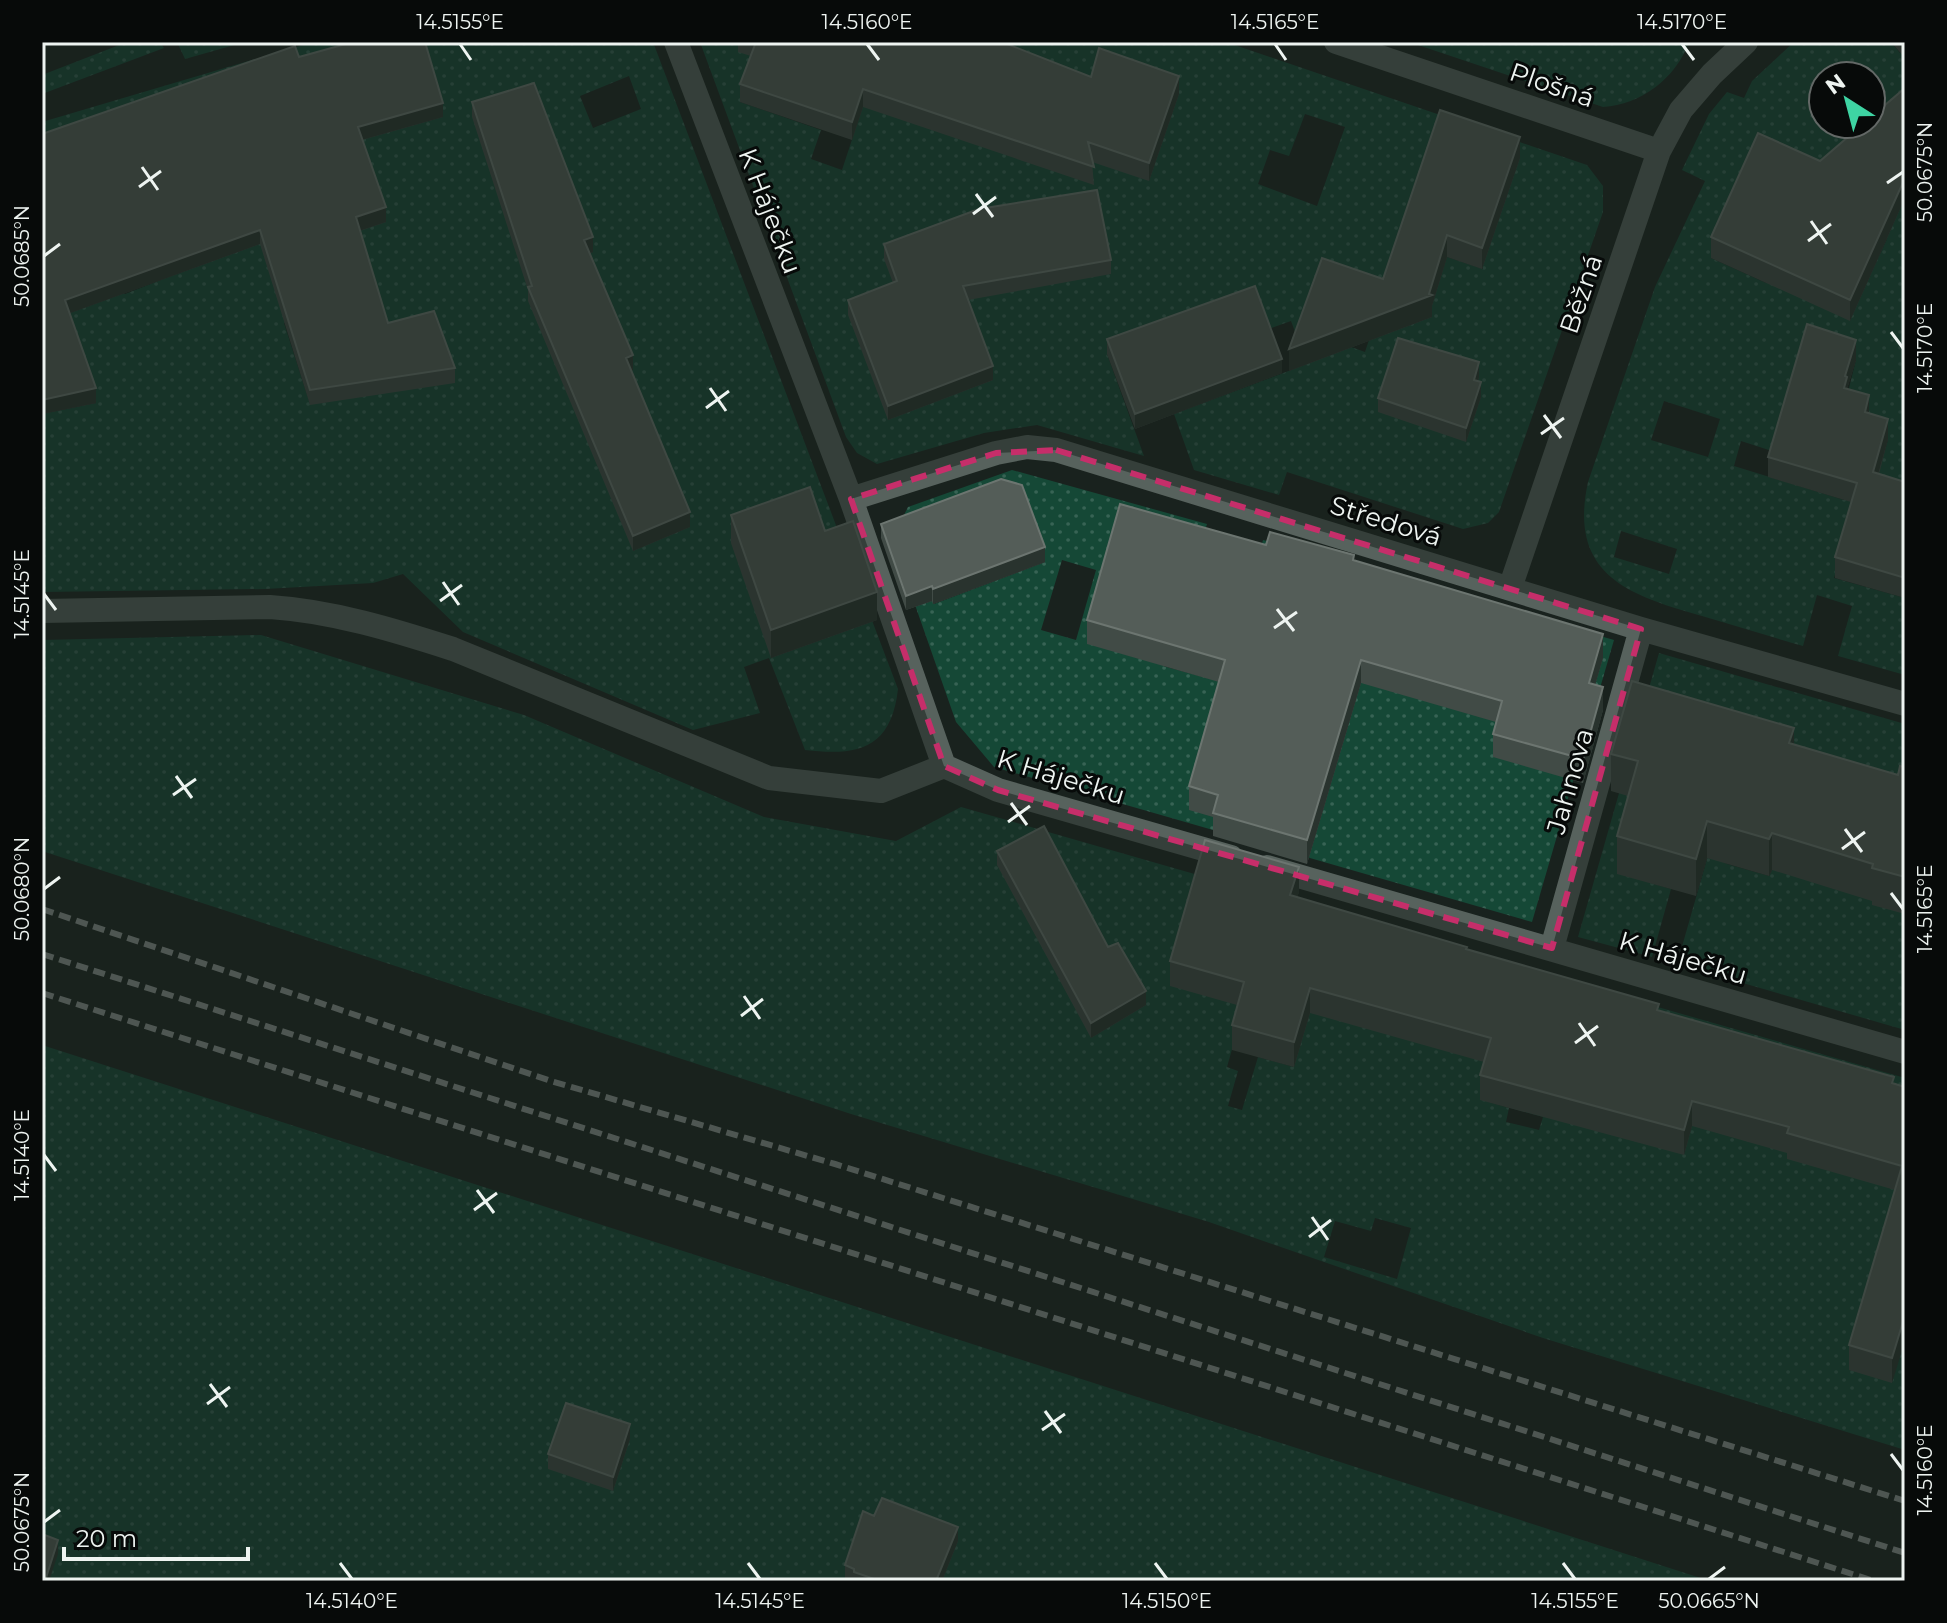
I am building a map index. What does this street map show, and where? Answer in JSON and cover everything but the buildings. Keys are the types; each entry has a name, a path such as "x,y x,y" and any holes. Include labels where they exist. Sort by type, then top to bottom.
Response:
{"street":[{"name":"K Háječku","path":"676,42 851,499 944,766 998,790 1905,1052"},
{"name":"Plošná","path":"1336,42 1659,151"},
{"name":"Běžná","path":"1510,588 1659,151 1681,110 1712,74 1746,42"},
{"name":"Středová","path":"851,499 996,453 1027,447 1056,450 1641,629 1905,704"},
{"path":"42,611 299,609 405,633 453,649 769,778 881,791 944,766"},
{"name":"Jahnova","path":"1552,948 1641,629"}],"highlighted area":[{"path":"1056,450 1641,629 1552,948 998,790 944,766 851,499 996,453"}],"green space":[{"path":"127,42 160,42 164,48 42,94 42,75"},
{"path":"177,42 245,42 185,59"},
{"path":"313,42 653,42 898,689 888,725 868,745 855,749 840,752 805,750 769,658 744,667 760,713 693,730 463,632 403,574 373,583 265,589 42,592 42,414 96,403 44,256 125,294 194,267 42,147 42,122","holes":["629,76 641,109 593,128 580,96","555,150 593,252 562,262 532,300","375,296 388,338 310,404 284,323"]},
{"path":"700,42 741,42 757,58 740,102 821,130 811,159 842,170 884,42 1226,42 1587,165 1603,186 1603,212 1499,512 1488,523 1463,529 1287,472 1279,495 1194,470 1174,414 1307,364 1291,321 1266,330 1107,354 1144,456 1037,425 984,433 877,464 857,453 846,437","holes":["1305,114 1345,127 1317,206 1258,184 1270,150 1289,156","1441,132 1483,269 1447,257 1437,288","1382,300 1365,352 1304,330"]},
{"path":"1409,42 1689,42 1675,67 1655,87 1631,101 1603,107"},
{"path":"1794,42 1891,42 1900,53 1905,49 1905,108 1887,124 1887,60 1807,60 1807,140 1873,140 1905,178 1905,502 1888,497 1892,481 1878,476 1888,440 1865,432 1869,415 1844,408 1856,360 1808,344 1775,452 1741,441 1734,466 1844,500 1854,472 1865,475 1834,578 1905,598 1905,675 1838,656 1852,606 1817,595 1803,646 1675,608 1628,589 1609,576 1596,559 1587,539 1584,513 1588,482 1655,287 1705,181 1682,170 1709,114 1727,92 1744,98 1752,81","holes":["1758,154 1815,180 1805,202 1887,239 1860,297 1777,260 1766,283 1711,258","1664,401 1720,419 1708,457 1651,440","1621,531 1677,549 1669,574 1614,557"]},
{"path":"1012,470 1207,524 1163,666 1222,682 1263,540 1614,640 1532,922 994,767 956,722 892,539 908,507","holes":["905,529 1045,562 934,604","1062,560 1096,570 1076,640 1041,630"]},
{"path":"261,635 524,715 764,817 896,841 961,807 1905,1078 1905,1450 1543,1338 1209,1222 851,1114 42,851 42,640","holes":["1240,1021 1294,1067 1258,1057 1242,1110 1228,1106 1238,1071 1227,1067","1481,1100 1543,1117 1539,1130 1506,1122 1509,1108","1375,1218 1411,1228 1397,1279 1324,1257 1335,1221 1371,1231"]},
{"path":"1659,653 1905,724 1905,1030 1677,964 1709,852 1727,864 1769,876 1772,870 1825,825 1617,873 1671,889 1652,957 1578,937"},
{"path":"42,1045 1710,1581 42,1581"}],"railway":[{"path":"42,909 551,1081 835,1164 1905,1501"},
{"path":"42,954 1905,1553"},
{"path":"42,993 1874,1581"}]}
